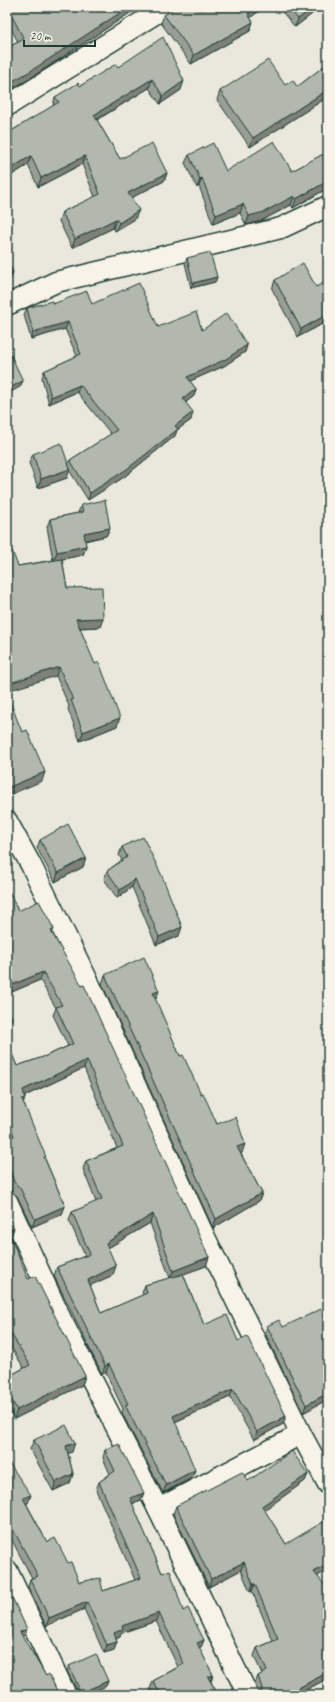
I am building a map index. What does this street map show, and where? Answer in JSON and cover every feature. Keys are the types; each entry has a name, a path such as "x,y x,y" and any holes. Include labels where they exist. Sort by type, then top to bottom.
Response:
{"street":[{"path":"7,106 166,7"},
{"path":"7,305 56,282 281,228 328,206"},
{"path":"7,821 90,985 201,1229 301,1434 328,1484"},
{"path":"7,1201 61,1319 158,1509 248,1695"},
{"path":"158,1509 301,1434"},
{"path":"7,1570 66,1695"}],"building":[{"path":"7,7 129,7 29,72 7,84 7,48 24,39"},
{"path":"176,7 198,7 200,10 205,7 256,7 248,14 253,22 194,55 164,15"},
{"path":"288,7 313,7 298,19"},
{"path":"163,37 184,81 163,96 152,79 94,115 120,159 152,143 167,173 128,193 139,210 119,223 116,219 75,239 62,212 100,194 85,156 41,178 31,156 7,171 7,132 8,133 59,102 55,97 78,83 80,86 116,64 118,67"},
{"path":"268,60 285,85 293,80 297,87 328,63 328,93 326,91 253,138 220,91"},
{"path":"274,141 292,171 327,152 326,149 328,148 328,181 296,199 294,196 264,212 249,216 243,204 216,215 202,178 200,179 189,155 213,143 226,171"},
{"path":"210,252 217,277 193,283 187,258"},
{"path":"7,260 13,272 7,275"},
{"path":"303,263 316,287 325,282 328,287 328,314 301,329 275,280"},
{"path":"139,283 158,327 196,312 202,330 227,313 247,345 226,359 187,377 196,389 183,399 193,412 175,426 178,429 127,469 90,493 70,460 117,430 80,385 51,397 44,371 81,354 68,322 33,332 27,308 52,301 53,304 87,291 92,304"},
{"path":"7,347 23,381 7,389"},
{"path":"61,443 70,469 41,479 33,454"},
{"path":"105,500 110,528 84,533 86,546 57,552 50,519 83,512 81,505"},
{"path":"7,538 18,566 62,559 67,588 102,587 103,618 76,619 95,664 99,662 120,718 83,732 71,700 73,700 59,667 7,684"},
{"path":"7,694 22,732 27,730 45,772 7,788"},
{"path":"68,824 86,858 58,873 40,840"},
{"path":"143,837 162,876 182,927 159,937 135,879 120,890 107,871 127,857 122,847"},
{"path":"7,841 10,848 7,849"},
{"path":"7,887 18,911 39,901 54,929 51,931 82,986 84,985 209,1257 173,1271 153,1214 106,1243 116,1266 88,1280 101,1313 147,1293 145,1285 183,1274 204,1325 227,1315 238,1341 247,1336 286,1416 257,1432 233,1389 173,1416 195,1470 166,1485 125,1405 128,1404 109,1364 105,1366 57,1267 90,1254 72,1212 102,1199 86,1161 123,1146 87,1060 23,1090 25,1098 22,1099 46,1157 44,1157 65,1206 35,1219 20,1188 14,1182 7,1161 7,1139 14,1136 7,1116 7,1043 17,1066 46,1056 73,1044 56,1007 62,1005 43,972 7,987"},
{"path":"144,957 159,991 153,993 180,1056 183,1055 217,1124 236,1117 245,1144 237,1147 262,1193 216,1219 105,975"},
{"path":"7,1005 12,1018 7,1020"},
{"path":"7,1213 14,1228 8,1231 28,1279 35,1276 85,1376 17,1410 7,1391 7,1377 30,1365 10,1332 7,1334"},
{"path":"321,1309 328,1325 328,1393 306,1405 267,1326 279,1320 283,1327"},
{"path":"66,1425 75,1443 66,1446 73,1474 56,1482 34,1440"},
{"path":"119,1444 144,1493 130,1498 162,1573 170,1570 183,1611 188,1608 204,1640 197,1643 213,1675 208,1677 218,1695 161,1695 153,1681 184,1664 159,1613 122,1626 123,1629 114,1633 117,1642 107,1645 87,1602 49,1618 30,1579 38,1576 7,1518 7,1460 31,1495 23,1498 47,1542 55,1538 68,1563 71,1562 79,1582 100,1578 103,1591 141,1578 99,1482 115,1471 105,1450"},
{"path":"292,1451 308,1474 262,1506 286,1544 328,1519 328,1564 314,1572 328,1589 328,1672 286,1695 262,1695 262,1688 258,1676 267,1671 257,1648 278,1639 255,1584 253,1584 244,1562 211,1579 176,1506 242,1472 248,1481"},
{"path":"8,1589 27,1629 20,1632 46,1676 49,1674 59,1695 7,1695"},
{"path":"96,1654 108,1681 78,1694 78,1686 69,1666"}]}
